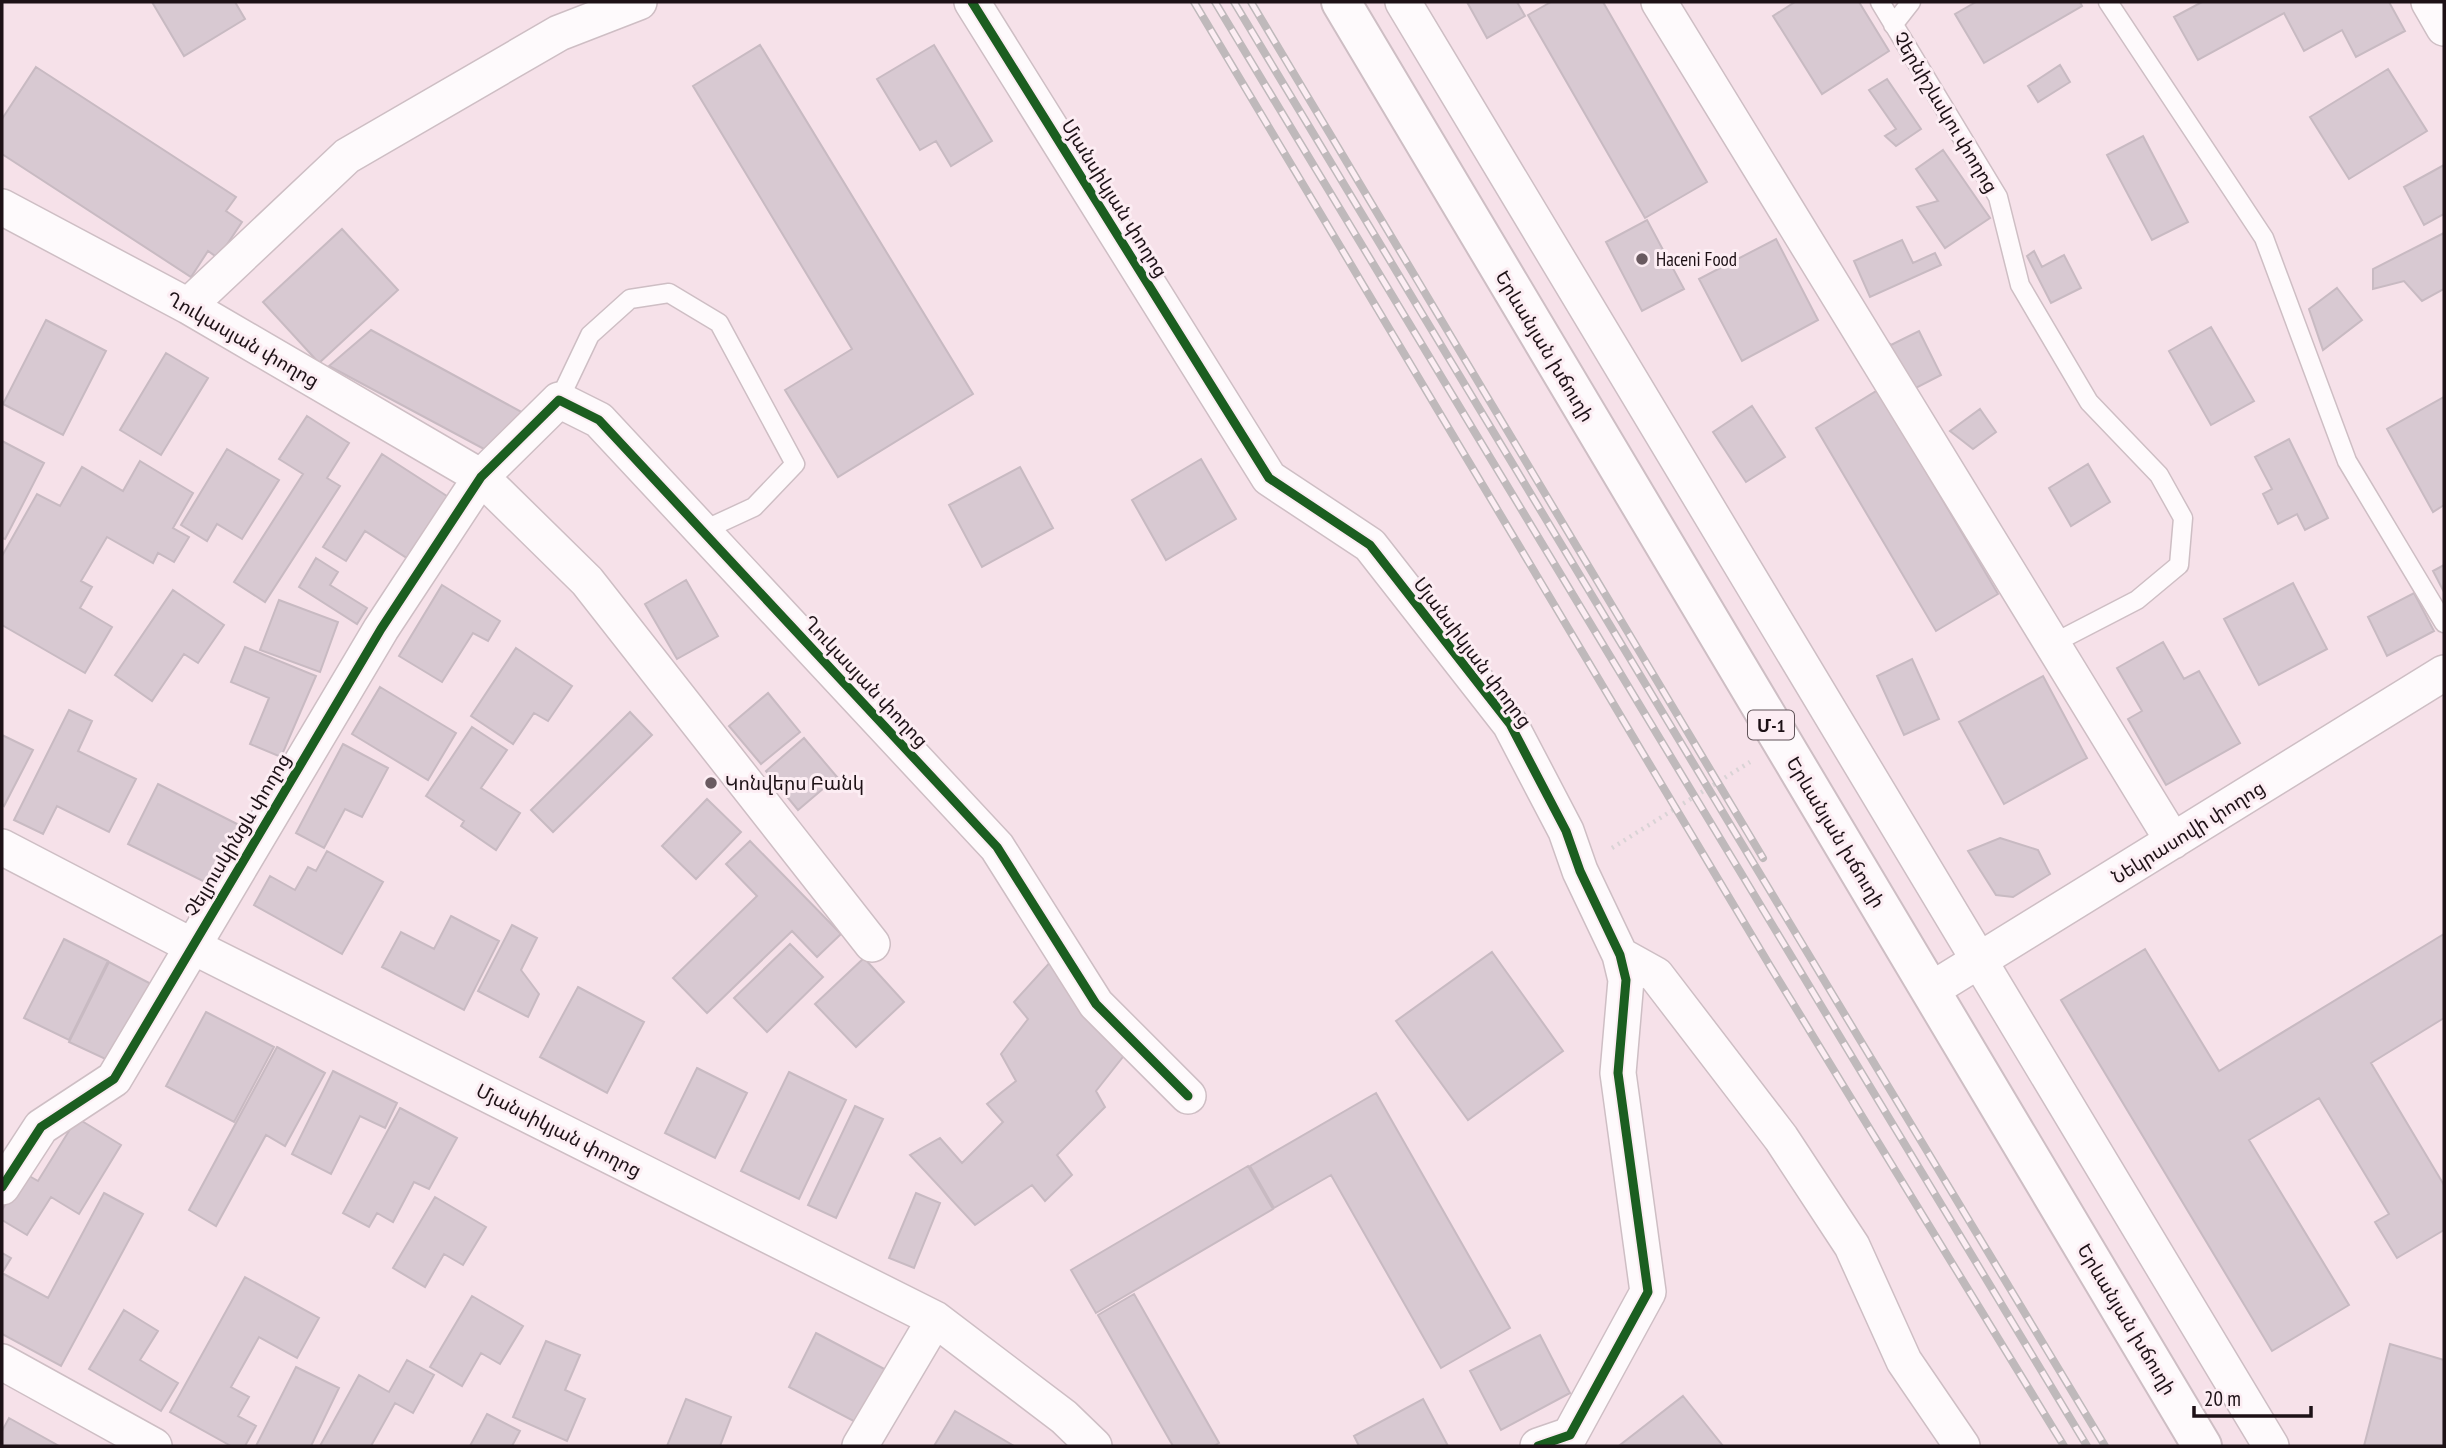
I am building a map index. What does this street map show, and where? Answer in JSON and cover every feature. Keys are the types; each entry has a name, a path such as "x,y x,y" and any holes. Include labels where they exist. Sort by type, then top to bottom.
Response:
{"highway":[{"name":"Երևանյան խճուղի","path":"1341,2 2203,1446"}],"street":[{"path":"188,306 347,156 559,33 639,2"},
{"name":"Մյանսիկյան փողոց","path":"972,2 1269,478 1370,545 1510,724 1566,831 1580,871 1620,955 1626,979 1618,1073 1648,1292 1570,1435 1538,1446"},
{"path":"1403,2 2271,1446"},
{"path":"1658,2 2173,841"},
{"path":"2429,2 2444,28"},
{"name":"Ղուկասյան փողոց","path":"2,207 188,306 481,477 587,581 872,944"},
{"path":"481,477 559,400"},
{"name":"Ղուկասյան փողոց","path":"559,400 599,420 997,847 1096,1004 1188,1096"},
{"name":"Չելյուսկինցև փողոց","path":"2,1187 41,1127 114,1079 381,629 481,477"},
{"name":"Նեկրասովի փողոց","path":"1931,990 2444,673"},
{"name":"Մյանսիկյան փողոց","path":"2,847 191,946 935,1319 1063,1417 1094,1446"},
{"path":"1620,955 1656,975 1781,1138 1852,1246 1904,1361 1962,1446"},
{"path":"860,1446 935,1319"},
{"path":"2,1362 154,1446"}],"lane":[{"name":"Չերնիշևսկու փողոց","path":"1880,2 1998,197 2020,285 2089,402 2159,475 2183,519 2179,565 2137,600 2052,645"},
{"path":"1893,25 1911,2"},
{"path":"2108,2 2264,238 2347,461 2444,623"},
{"path":"559,400 590,335 630,299 669,292 719,323 795,464 754,507 702,531"}],"path":[{"path":"1580,871 1640,828 1782,743"}],"building":[{"path":"152,2 235,2 245,19 184,56"},
{"path":"1467,2 1517,2 1525,16 1487,38"},
{"path":"1551,2 1603,2 1707,182 1645,218 1528,15"},
{"path":"1795,2 1859,2 1889,51 1822,94 1773,16"},
{"path":"1976,2 2080,2 2082,6 1984,63 1955,14"},
{"path":"2202,2 2389,2 2405,31 2356,57 2342,30 2304,51 2284,13 2198,60 2174,17"},
{"path":"760,45 973,394 838,477 785,390 852,349 693,86"},
{"path":"934,45 992,141 951,166 936,141 920,150 877,79"},
{"path":"2060,65 2070,82 2038,102 2028,86"},
{"path":"36,67 236,197 226,211 242,222 218,258 208,251 191,277 2,154 2,119"},
{"path":"2388,69 2427,131 2349,179 2310,117"},
{"path":"1887,79 1921,129 1896,146 1885,136 1896,129 1869,90"},
{"path":"2143,136 2188,222 2152,240 2107,155"},
{"path":"1943,150 1990,218 1945,248 1917,207 1938,201 1916,169"},
{"path":"2444,165 2444,214 2424,225 2404,187"},
{"name":"Haceni Food","path":"1647,220 1684,289 1642,311 1606,242"},
{"path":"342,229 398,290 319,363 263,302"},
{"path":"2444,233 2444,289 2422,301 2404,281 2373,289 2373,269"},
{"path":"1776,239 1818,320 1742,361 1699,279"},
{"path":"1902,240 1913,263 1935,253 1941,265 1870,297 1854,261"},
{"path":"2034,251 2042,267 2064,255 2081,288 2051,303 2027,256"},
{"path":"2337,288 2362,320 2323,350 2309,309"},
{"path":"46,320 106,351 63,435 3,404"},
{"path":"2211,327 2254,401 2211,425 2169,351"},
{"path":"371,330 527,415 484,449 329,366"},
{"path":"1919,331 1941,375 1912,390 1887,341 1891,345"},
{"path":"166,353 208,378 161,455 120,430"},
{"path":"1878,390 1998,594 1936,631 1816,428"},
{"path":"2444,397 2444,505 2433,512 2387,429"},
{"path":"1752,406 1785,457 1746,482 1713,432"},
{"path":"1980,409 1996,432 1973,449 1950,431"},
{"path":"307,416 349,443 327,478 340,486 265,602 234,582 303,474 279,459"},
{"path":"2289,439 2328,518 2305,530 2297,514 2278,524 2263,494 2272,489 2255,457"},
{"path":"2,441 44,463 5,539 2,538"},
{"path":"227,449 279,480 242,539 217,524 207,541 181,525"},
{"path":"382,454 453,500 413,562 365,531 346,561 323,547"},
{"path":"1201,459 1236,519 1166,560 1132,500"},
{"path":"140,461 193,493 173,528 189,537 174,562 158,553 153,563 107,537 81,581 92,587 80,608 112,627 85,673 2,625 2,556 37,494 60,506 82,467 123,491"},
{"path":"2088,464 2110,502 2071,526 2049,488"},
{"path":"1020,467 1053,528 982,567 949,505"},
{"path":"316,558 338,572 330,585 367,608 357,624 299,587"},
{"path":"2444,565 2444,592 2433,571"},
{"path":"686,580 718,636 677,659 645,604"},
{"path":"2293,583 2327,649 2259,685 2224,619"},
{"path":"442,585 500,621 488,641 473,633 442,682 399,656"},
{"path":"173,590 224,625 198,663 184,654 152,701 115,675"},
{"path":"2414,593 2434,631 2387,656 2368,617"},
{"path":"279,600 338,622 320,672 260,650"},
{"path":"2163,642 2184,679 2199,671 2240,743 2166,785 2128,719 2142,711 2117,668"},
{"path":"245,647 316,676 281,757 250,744 269,698 231,682"},
{"path":"516,648 572,686 548,721 534,713 513,744 471,716"},
{"path":"1912,659 1939,719 1904,735 1877,676"},
{"path":"2043,676 2087,758 2004,804 1959,722"},
{"path":"380,687 456,733 428,780 352,734"},
{"path":"768,693 800,732 761,764 729,726"},
{"path":"69,710 92,721 78,751 136,779 109,832 57,806 43,834 14,820"},
{"path":"630,712 652,735 553,832 531,810"},
{"path":"472,727 507,750 481,788 520,813 496,850 461,826 464,821 426,796"},
{"path":"2,735 33,750 4,806 2,804"},
{"path":"804,738 837,777 798,810 766,771"},
{"path":"343,744 388,768 362,817 345,809 324,848 296,833"},
{"path":"158,784 243,827 213,886 128,844"},
{"path":"707,799 741,832 696,879 662,846"},
{"path":"2000,838 2038,850 2050,874 2013,897 1996,895 1968,851"},
{"path":"750,841 841,934 817,957 792,931 707,1013 673,978 757,896 726,864"},
{"path":"327,851 383,882 342,954 254,905 270,876 295,890 308,867 316,871"},
{"path":"451,916 499,941 464,1010 382,967 401,932 434,949"},
{"path":"512,925 537,938 521,970 539,994 528,1017 478,991"},
{"path":"2444,934 2444,1018 2371,1063 2444,1185 2444,1230 2397,1258 2375,1222 2389,1214 2319,1098 2249,1140 2349,1305 2272,1351 2061,1000 2145,949 2219,1071"},
{"path":"64,939 108,961 69,1040 24,1018"},
{"path":"790,944 823,977 767,1032 734,998"},
{"path":"1492,952 1563,1051 1468,1120 1396,1021"},
{"path":"864,958 904,1002 856,1047 815,1004"},
{"path":"1053,959 1126,1053 1096,1091 1105,1107 1057,1155 1072,1175 1045,1201 1032,1185 975,1225 910,1155 940,1138 962,1163 1003,1122 987,1104 1016,1081 1001,1054 1028,1019 1014,1002"},
{"path":"109,962 153,985 114,1063 69,1042"},
{"path":"578,987 644,1022 607,1093 540,1057"},
{"path":"206,1012 274,1047 234,1122 166,1086"},
{"path":"277,1047 325,1073 285,1146 266,1135 216,1226 189,1210"},
{"path":"697,1068 747,1093 715,1158 665,1133"},
{"path":"333,1071 397,1103 385,1128 360,1116 331,1174 292,1154"},
{"path":"789,1072 846,1100 799,1199 741,1171"},
{"path":"1376,1093 1510,1328 1441,1368 1331,1175 1274,1208 1250,1166"},
{"path":"855,1106 883,1119 836,1218 808,1205"},
{"path":"400,1108 457,1138 429,1189 414,1182 393,1222 377,1213 369,1227 343,1213"},
{"path":"77,1118 121,1145 79,1214 51,1197 27,1235 2,1220 2,1210 24,1173 38,1181"},
{"path":"1248,1166 1273,1209 1096,1313 1071,1270"},
{"path":"104,1193 143,1214 61,1366 2,1334 2,1273 48,1298"},
{"path":"916,1193 940,1203 914,1268 889,1258"},
{"path":"435,1197 486,1227 463,1265 444,1254 425,1287 393,1268"},
{"path":"2,1253 11,1258 2,1273"},
{"path":"245,1277 319,1318 297,1358 259,1337 231,1387 249,1397 238,1416 256,1426 245,1446 231,1446 170,1412"},
{"path":"1134,1294 1219,1443 1214,1446 1173,1446 1098,1315"},
{"path":"472,1296 523,1326 500,1364 481,1353 462,1386 430,1367"},
{"path":"124,1310 158,1331 140,1360 178,1383 161,1411 89,1369"},
{"path":"816,1333 890,1372 863,1426 789,1387"},
{"path":"1540,1335 1570,1393 1501,1430 1470,1371"},
{"path":"546,1341 580,1355 565,1390 585,1399 567,1441 513,1417"},
{"path":"2390,1344 2444,1360 2443,1446 2364,1446"},
{"path":"407,1360 434,1375 413,1413 395,1403 371,1446 320,1446 359,1375 389,1392"},
{"path":"296,1367 339,1388 311,1446 256,1446"},
{"path":"1683,1396 1723,1446 1620,1445"},
{"path":"686,1399 731,1417 720,1446 667,1446"},
{"path":"1423,1399 1448,1446 1359,1446 1354,1436"},
{"path":"955,1411 1014,1446 934,1446"},
{"path":"487,1414 520,1431 512,1446 470,1446"},
{"path":"9,1418 59,1446 2,1446 2,1431"}],"railway":[{"path":"1194,2 1770,966 2064,1446"},
{"path":"1215,2 2087,1446"},
{"path":"1234,2 2105,1446"},
{"path":"1251,2 1763,858"}],"cycle path":[{"path":"972,2 1269,478 1370,545 1510,724 1566,831 1580,871 1620,955 1626,980 1618,1073 1648,1292 1570,1435 1538,1446"},
{"path":"2,1187 41,1127 114,1079 381,629 481,477 559,400 599,420 997,847 1096,1004 1188,1096"}],"place":[{"name":"Haceni Food","path":"1642,259"},
{"name":"Կոնվերս Բանկ","path":"711,783"}]}
